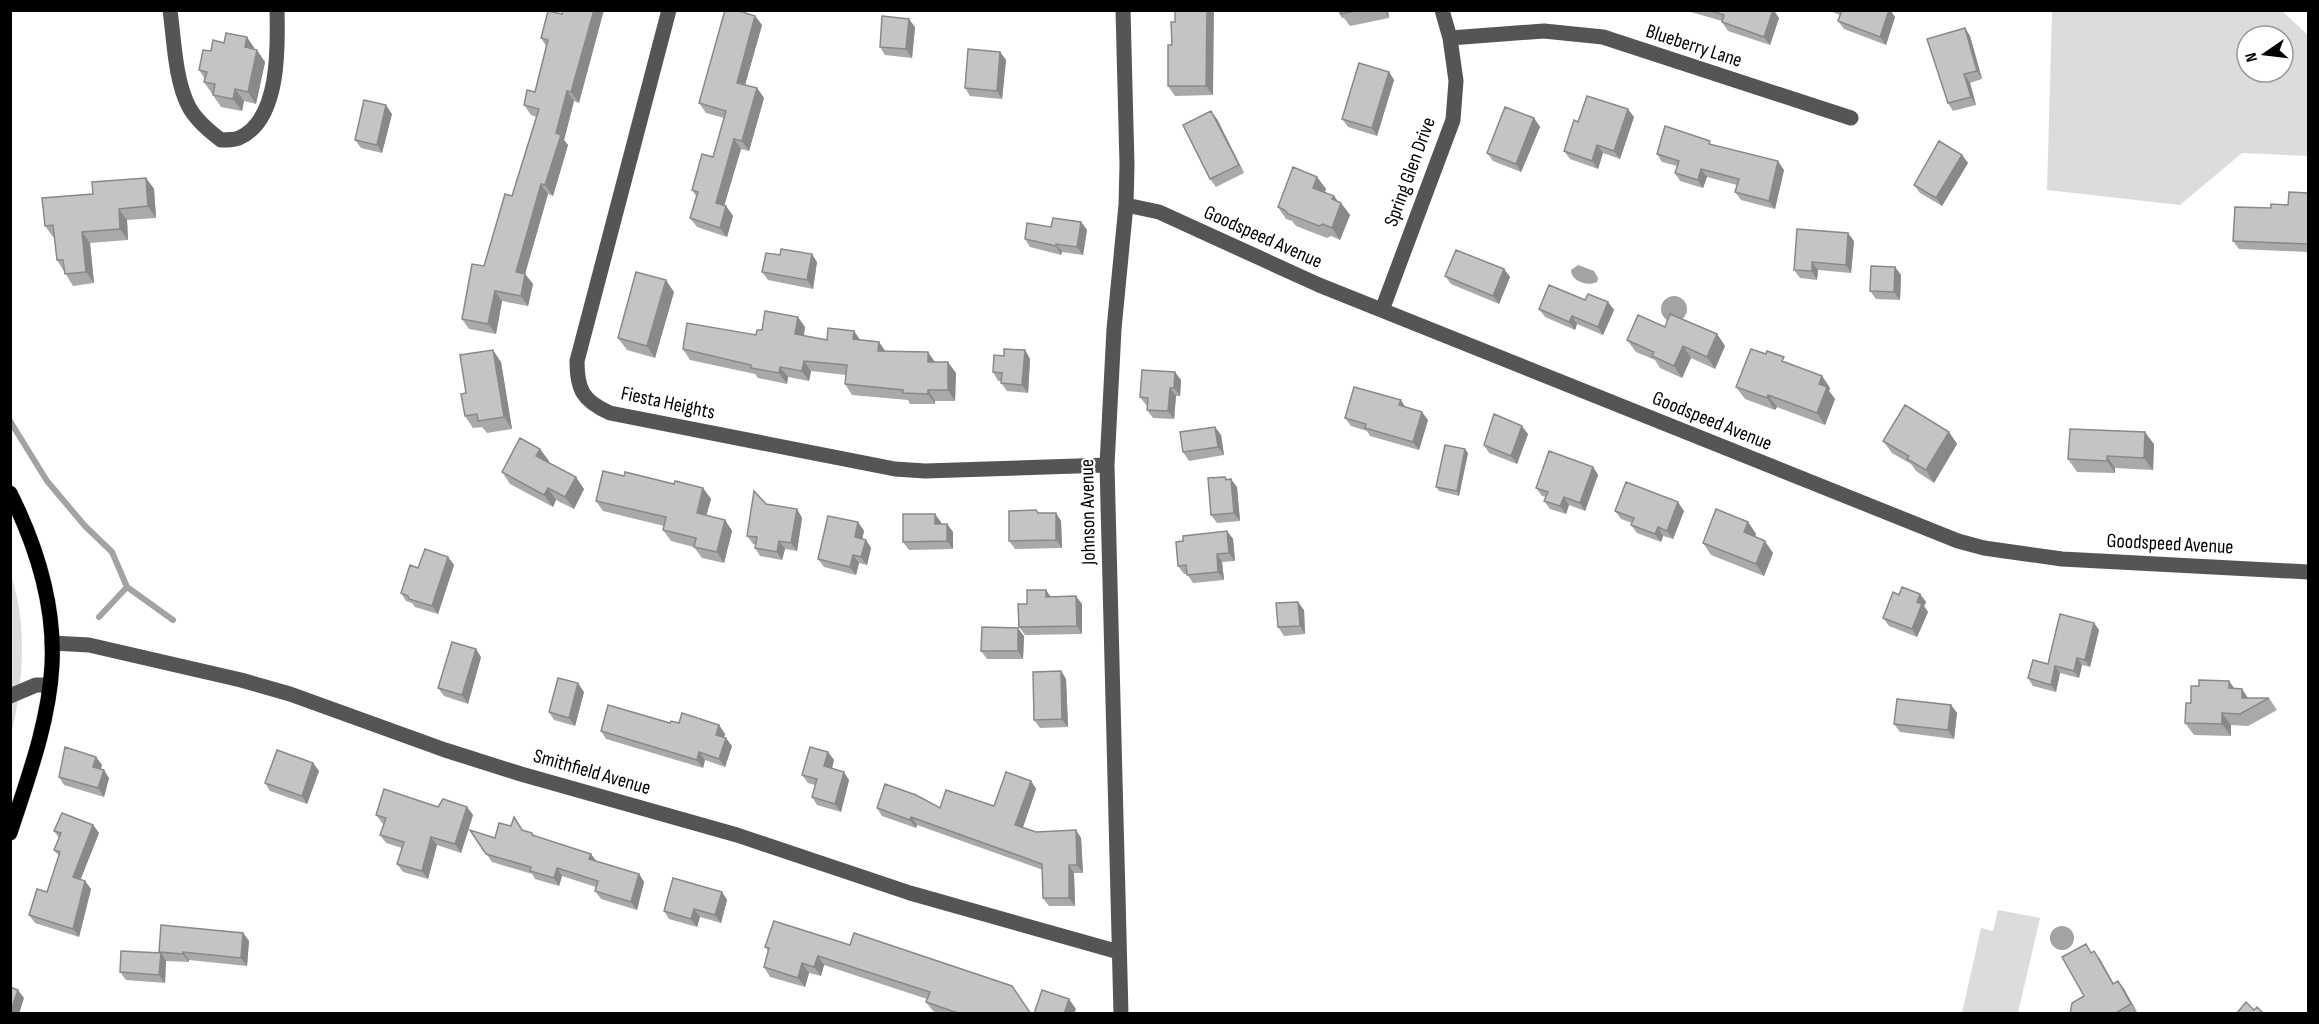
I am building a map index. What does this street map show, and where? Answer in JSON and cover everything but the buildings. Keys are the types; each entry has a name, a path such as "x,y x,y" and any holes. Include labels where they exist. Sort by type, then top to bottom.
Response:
{"main road":[{"path":"10,493 35,554 48,603 52,643 50,685 34,757 10,833"}],"street":[{"path":"170,10 183,92 191,111 207,129 221,140 238,139 252,129 263,115 275,80 277,10"},
{"name":"Fiesta Heights","path":"669,10 577,361 577,379 583,393 594,406 610,413 895,470 1107,465"},
{"name":"Johnson Avenue","path":"1120,1014 1107,465 1112,350 1126,205 1123,10"},
{"name":"Spring Glen Drive","path":"1382,310 1453,120 1456,81 1450,38 1442,10"},
{"name":"Blueberry Lane","path":"1450,38 1544,31 1603,37 1851,118"},
{"name":"Goodspeed Avenue","path":"1126,205 1159,212 1298,276 1958,541 1984,548 2062,559 2308,573"},
{"name":"Smithfield Avenue","path":"52,643 89,645 241,680 290,694 510,771 737,835 910,893 1119,952"},
{"path":"10,696 36,685 50,685"}],"shaded area":[{"path":"2052,11 2282,11 2308,35 2308,156 2242,153 2180,205 2047,190"},
{"path":"1578,265 1594,271 1598,278 1597,282 1589,284 1577,280 1571,270"},
{"path":"1674,296 1683,300 1687,309 1683,318 1674,322 1665,318 1661,309 1665,300"},
{"path":"11,576 20,614 22,655 21,676 11,735"},
{"path":"1998,910 2040,918 2018,1013 1962,1013 1981,928 1993,931"},
{"path":"2062,926 2067,927 2073,933 2073,943 2067,949 2062,950 2057,949 2051,943 2050,938 2051,933 2057,927"}],"waterway":[{"path":"10,421 47,481 85,526 112,552 127,587 173,620"},
{"path":"99,617 127,587"}]}
